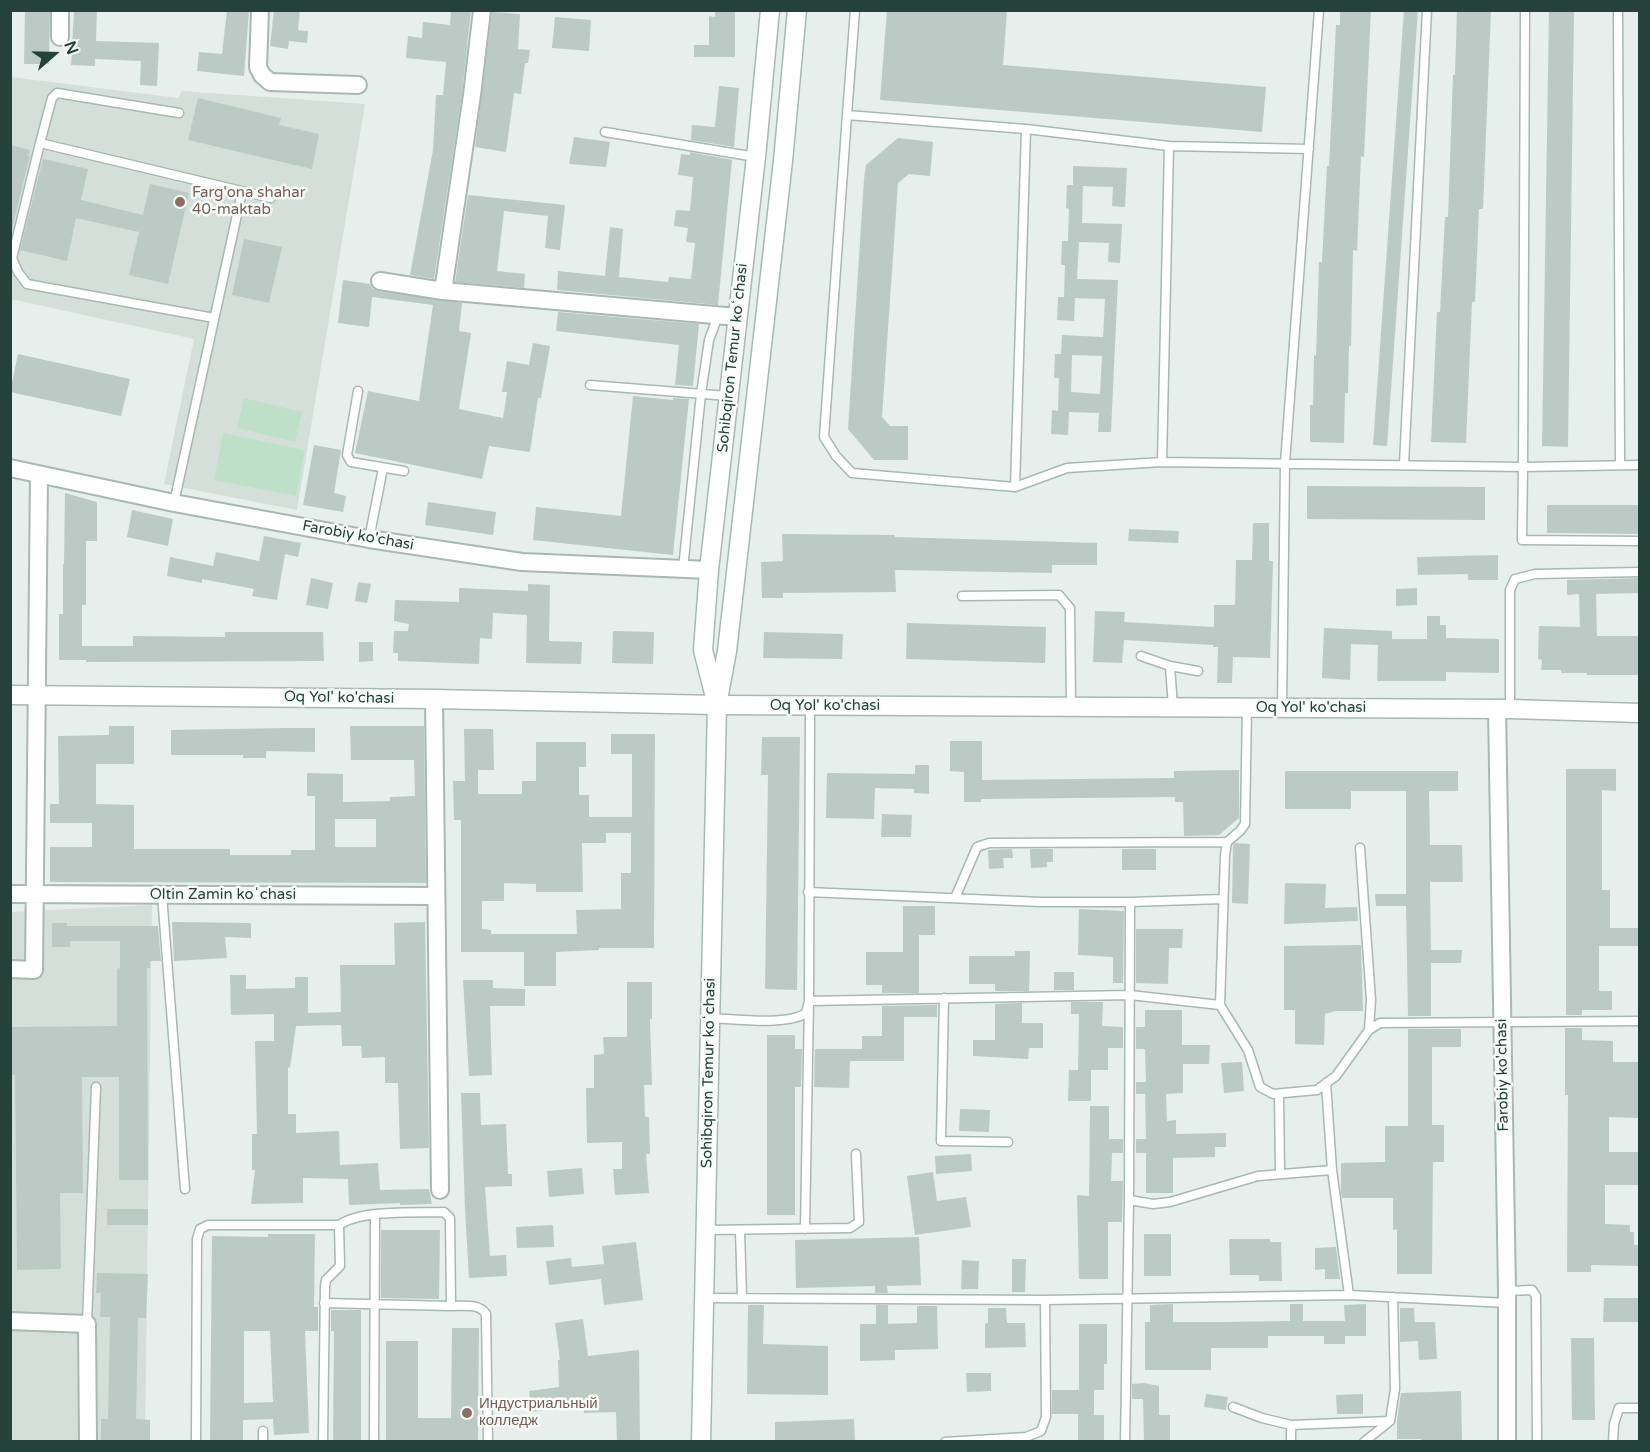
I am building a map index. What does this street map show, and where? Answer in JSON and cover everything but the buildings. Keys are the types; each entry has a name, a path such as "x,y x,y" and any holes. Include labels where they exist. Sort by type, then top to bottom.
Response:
{"main road":[{"name":"Sohibqiron Temur koʻchasi","path":"717,705 703,650 709,570 728,396 728,317 756,157 770,10"},
{"name":"Sohibqiron Temur koʻchasi","path":"701,1442 717,705 727,651 783,160 796,10"},
{"name":"Oq Yol' ko'chasi","path":"10,695 434,699 810,706 1503,709 1640,713"}],"street":[{"path":"60,10 60,37"},
{"path":"260,10 258,67 262,75 270,82 358,85"},
{"path":"443,291 482,10"},
{"path":"380,281 443,291 728,317"},
{"name":"Farobiy ko'chasi","path":"10,468 174,503 369,539 522,562 709,570"},
{"path":"10,969 34,970 39,475"},
{"path":"434,699 440,1190"},
{"name":"Farobiy ko'chasi","path":"1503,709 1502,1021 1507,1442"},
{"name":"Oltin Zamin koʻchasi","path":"10,894 436,896"},
{"path":"10,1322 87,1324 88,1442"}],"lane":[{"path":"855,10 824,437 836,456 852,474 1015,487 1067,468 1162,462 1523,467 1640,465"},
{"path":"1282,708 1285,463 1319,10"},
{"path":"1404,464 1427,10"},
{"path":"1525,10 1522,540 1640,541"},
{"path":"1618,10 1620,464"},
{"path":"179,113 57,93 52,98 12,258 27,284 214,318"},
{"path":"847,115 1026,129 1170,146 1309,148"},
{"path":"1015,487 1026,129"},
{"path":"605,132 756,157"},
{"path":"40,143 271,198"},
{"path":"1162,462 1170,146"},
{"path":"174,503 242,192"},
{"path":"683,569 701,394 709,340 728,317"},
{"path":"590,385 728,396"},
{"path":"358,390 347,455 351,462 404,471"},
{"path":"369,539 383,468"},
{"path":"1503,709 1510,590 1515,579 1535,574 1640,572"},
{"path":"962,596 1059,595 1070,608 1071,707"},
{"path":"1141,656 1170,666 1198,671"},
{"path":"1170,666 1173,707"},
{"path":"805,1229 809,1001 810,706"},
{"path":"955,898 977,847 989,843 1227,842 1245,824 1247,707"},
{"path":"1227,842 1220,1005 1248,1050 1260,1087 1273,1094 1317,1090 1336,1076 1370,1029 1380,1023 1640,1021"},
{"path":"1360,848 1371,1000 1370,1029"},
{"path":"808,892 1130,902 1223,899"},
{"path":"162,895 186,1189"},
{"path":"1125,1442 1130,902"},
{"path":"809,1001 1130,995 1220,1005"},
{"path":"944,998 941,1141 1008,1142"},
{"path":"710,1018 799,1018 806,1012 809,1001"},
{"path":"1326,1083 1332,1170 1349,1294"},
{"path":"87,1324 96,1087"},
{"path":"1279,1094 1280,1174"},
{"path":"705,1230 850,1228 859,1222 856,1154"},
{"path":"1129,1200 1153,1204 1170,1202 1258,1176 1332,1170"},
{"path":"196,1442 197,1239 200,1230 208,1225 339,1225 348,1219 375,1215 444,1212 450,1218 451,1305"},
{"path":"374,1442 375,1215"},
{"path":"323,1442 324,1304 326,1280 340,1266 339,1225"},
{"path":"740,1230 742,1298"},
{"path":"704,1298 1045,1300 1349,1294 1393,1297 1507,1297 1532,1290 1536,1296 1537,1442"},
{"path":"1364,1442 1390,1421 1395,1389 1393,1297"},
{"path":"945,1442 1026,1437 1041,1431 1046,1417 1045,1300"},
{"path":"324,1304 451,1305 482,1308 486,1314 488,1442"},
{"path":"1233,1407 1262,1418 1291,1425 1390,1421"},
{"path":"1613,1442 1614,1424 1619,1408 1640,1408"},
{"path":"1291,1425 1292,1442"},
{"path":"263,1431 263,1442"}],"shaded area":[{"name":"Farg'ona shahar 40-maktab","path":"11,77 178,98 182,91 365,104 297,510 164,484 194,339 11,299"},
{"path":"152,905 145,1441 11,1441 10,912"}],"green space":[{"path":"244,398 302,412 295,442 237,428"},
{"path":"223,433 305,450 296,496 214,480"}],"place":[{"name":"Farg'ona shahar 40-maktab","path":"180,202"},
{"name":"Индустриальный колледж","path":"467,1413"}]}
